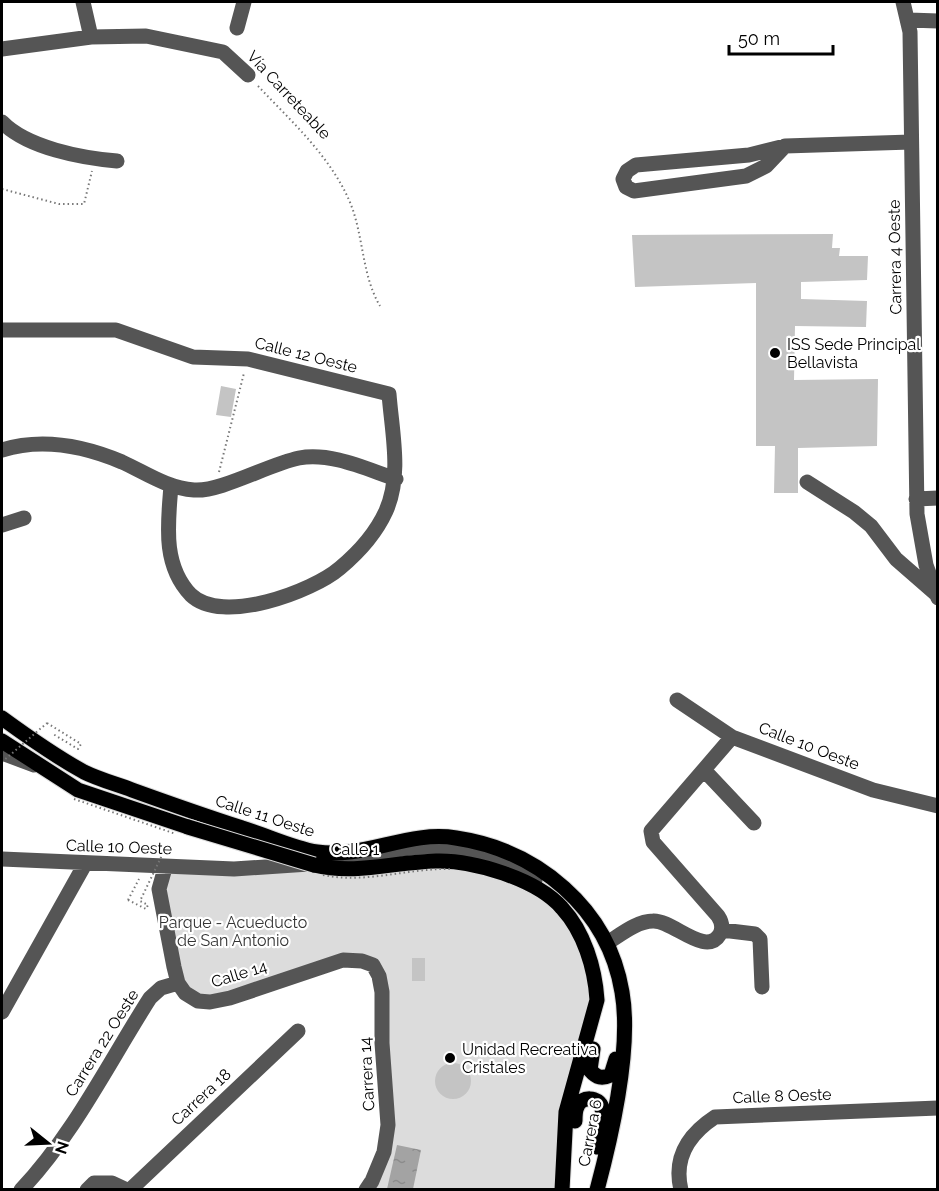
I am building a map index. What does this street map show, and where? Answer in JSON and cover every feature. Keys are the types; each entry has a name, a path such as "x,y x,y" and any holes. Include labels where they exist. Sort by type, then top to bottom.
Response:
{"main road":[{"name":"Calle 11 Oeste","path":"2,718 43,748 86,773 192,812 317,852 362,849 413,838 440,837 488,845 548,872 584,907 607,943"},
{"path":"2,741 34,765"},
{"name":"Calle 1","path":"34,765 78,790 188,827 329,869 368,870 416,863 454,868 481,866 506,875 560,906"},
{"path":"560,906 570,918 587,951 597,993 599,1024 590,1062 590,1070 596,1076 604,1078 611,1075 615,1067 624,1008"},
{"name":"Carrera 6","path":"564,1190 566,1112 597,993 607,943"},
{"name":"Carrera 6","path":"595,1190 622,1067 624,1008 615,963 607,943"},
{"path":"564,1190 577,1105 591,1098 598,1102 602,1109 595,1190"}],"street":[{"path":"83,2 91,37"},
{"path":"237,28 244,2"},
{"name":"Carrera 4 Oeste","path":"903,2 909,20 916,499 926,565 936,596"},
{"path":"909,20 938,21"},
{"name":"Vía Carreteable","path":"2,49 91,37 146,36 223,52 248,75"},
{"path":"2,122 10,130 52,149 95,159 117,161"},
{"path":"785,146 766,166 746,176 634,191 626,187 623,179 627,171 636,165 749,155 785,146 911,142"},
{"path":"2,318 9,329"},
{"name":"Calle 12 Oeste","path":"9,329 116,330 193,357 248,358 389,394 396,479"},
{"path":"2,450 28,444 58,444 121,462 171,486 196,490 216,486 274,465 308,457 339,460 396,479 387,510 379,525 339,569 297,593 246,605 220,608 192,596 174,565 167,539 171,486"},
{"path":"807,482 854,512 871,526 896,559 936,596"},
{"path":"916,499 938,498"},
{"path":"2,525 24,518"},
{"name":"Calle 10 Oeste","path":"677,700 732,737 873,790 938,806"},
{"path":"722,930 718,916 653,842 651,831 732,737"},
{"path":"2,753 34,765"},
{"path":"704,770 754,823"},
{"name":"Calle 10 Oeste","path":"2,860 234,869 354,861 408,849 454,848 509,866 540,883 560,906"},
{"name":"Calle 10 Oeste","path":"234,869 317,852"},
{"path":"2,1012 85,864"},
{"path":"165,867 159,889 178,983"},
{"path":"607,943 649,921 663,922 699,942 707,943 715,940 722,930"},
{"path":"722,930 755,934 760,939 762,987"},
{"name":"Calle 14","path":"178,983 185,993 198,1001 210,1002 230,998 343,960 362,961"},
{"name":"Carrera 14","path":"362,961 373,965 379,976 382,992 382,1043 388,1125 384,1152 366,1190"},
{"name":"Carrera 22 Oeste","path":"21,1190 35,1175 78,1116 150,998 161,988 178,983"},
{"name":"Carrera 18","path":"87,1190 94,1183 112,1183 128,1190 298,1031"},
{"name":"Calle 8 Oeste","path":"681,1190 680,1154 696,1129 715,1116 938,1108"}],"path":[{"name":"Vía Carreteable","path":"248,75 314,145 332,170 349,201 370,290 380,306"},
{"path":"2,189 59,204 84,204 95,159"},
{"path":"216,486 248,358"},
{"path":"2,762 47,723 81,744 78,749 46,730"},
{"path":"144,867 128,900 146,909 148,905 140,901 166,847"}],"green space":[{"name":"Parque - Acueducto de San Antonio","path":"481,866 560,906 596,985 566,1112 562,1189 366,1189 384,1152 382,992 362,961 230,998 185,993 166,924 165,868"}],"water":[{"path":"397,1145 421,1150 413,1189 387,1189"}],"building":[{"name":"ISS Sede Principal Bellavista","path":"833,234 832,248 840,248 839,256 868,256 867,280 801,282 801,299 867,301 866,327 795,326 794,380 878,379 877,446 798,448 798,493 774,493 775,446 756,446 756,283 635,287 632,235"},
{"path":"221,386 236,389 231,417 216,415"},
{"path":"412,958 425,958 425,981 412,981"},
{"path":"453,1063 466,1068 471,1081 466,1094 453,1099 440,1094 435,1081 440,1068"}],"place":[{"name":"ISS Sede Principal Bellavista","path":"775,353"},
{"name":"Unidad Recreativa Cristales","path":"450,1058"}]}
